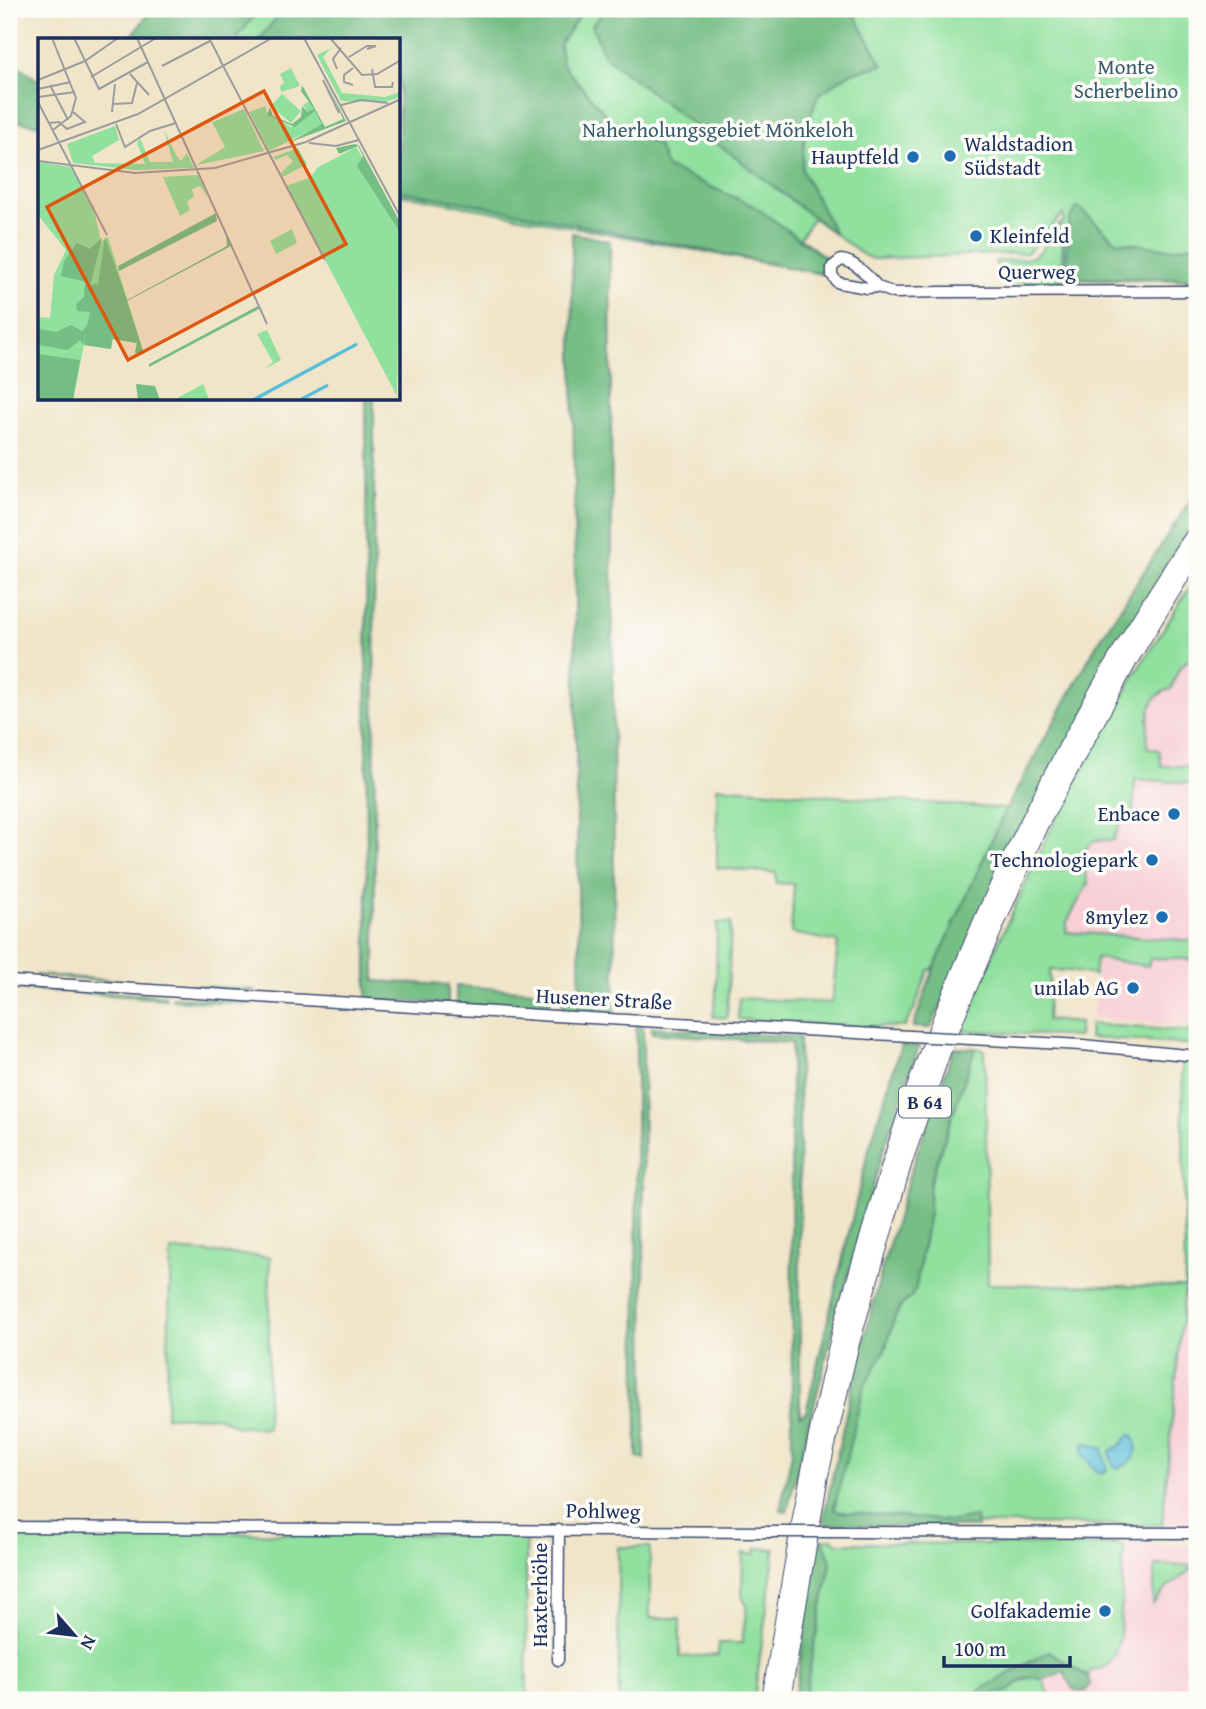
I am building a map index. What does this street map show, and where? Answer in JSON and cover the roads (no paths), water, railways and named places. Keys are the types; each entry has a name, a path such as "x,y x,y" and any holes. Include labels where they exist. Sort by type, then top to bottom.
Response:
{"highway":[{"name":"B 64","path":"770,1700 801,1512 840,1333 893,1153 923,1066 952,990 1026,823 1122,649 1197,530"},
{"name":"B 64","path":"782,1700 820,1475 851,1343 905,1158 942,1052 1038,828 1130,659 1197,550"}],"street":[{"name":"Querweg","path":"878,287 894,293 1197,291"},
{"name":"Husener Straße","path":"9,981 555,1016 1082,1045 1197,1056"},
{"name":"Pohlweg","path":"9,1527 1197,1533"},
{"name":"Haxterhöhe","path":"558,1660 559,1530"}],"water":[{"path":"1132,1435 1137,1446 1135,1455 1128,1463 1118,1468 1112,1464 1110,1451 1121,1445"},
{"path":"1087,1443 1103,1449 1107,1469 1105,1473 1098,1473 1083,1455 1083,1446"}],"place":[{"name":"Waldstadion Südstadt","path":"950,156"},
{"name":"Hauptfeld","path":"913,157"},
{"name":"Kleinfeld","path":"976,236"},
{"name":"Enbace","path":"1174,814"},
{"name":"Technologiepark","path":"1152,860"},
{"name":"8mylez","path":"1162,917"},
{"name":"unilab AG","path":"1133,988"},
{"name":"Golfakademie","path":"1105,1611"}],"park label":[{"name":"Monte Scherbelino","path":"1126,79"},
{"name":"Naherholungsgebiet Mönkeloh","path":"718,130"}]}
